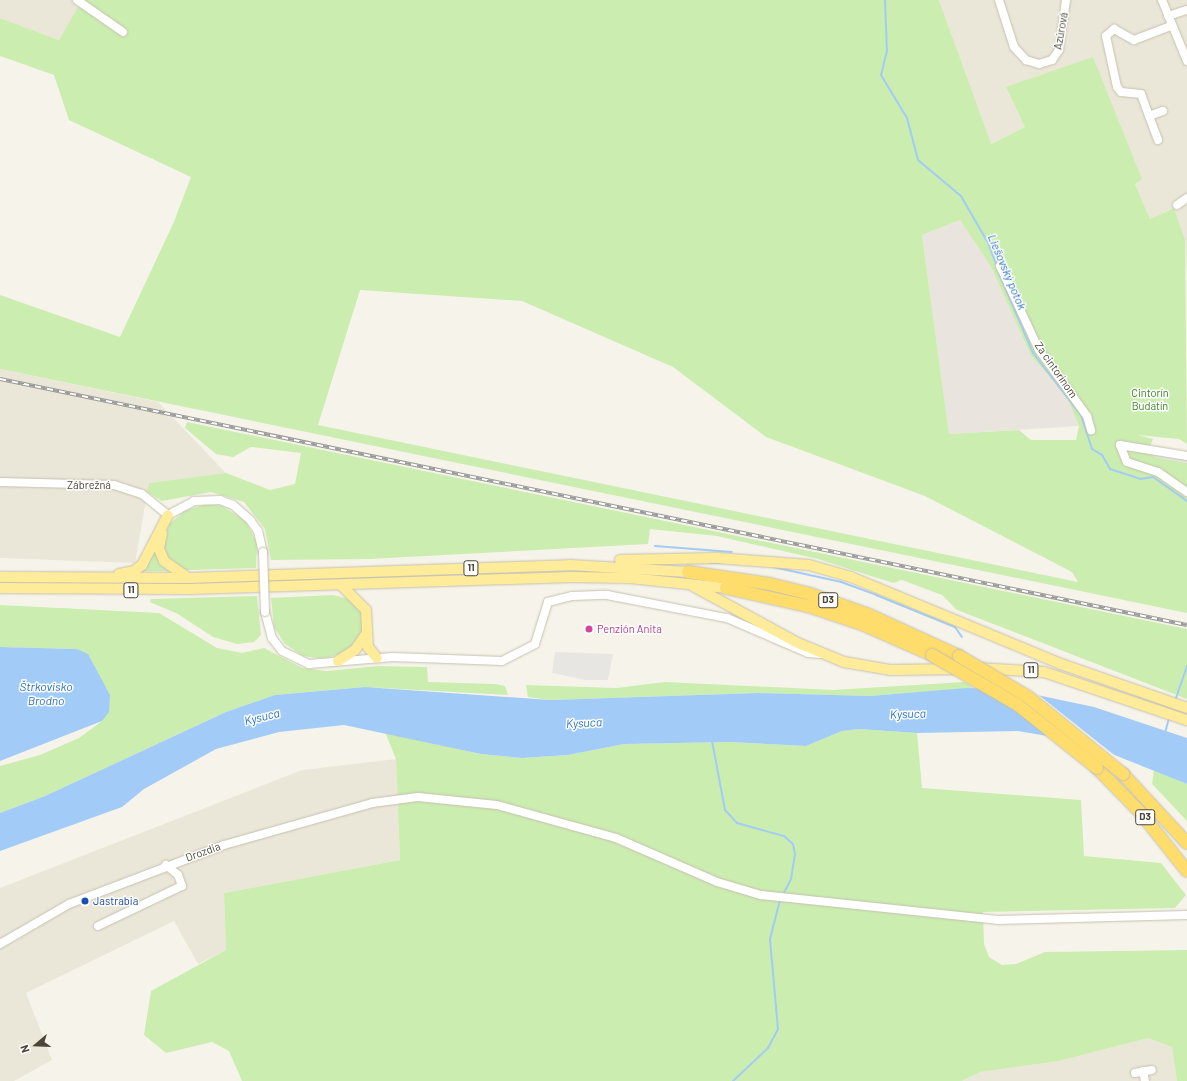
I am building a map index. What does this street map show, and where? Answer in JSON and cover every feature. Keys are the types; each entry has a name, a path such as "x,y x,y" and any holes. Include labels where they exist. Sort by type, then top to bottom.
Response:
{"highway":[{"name":"D3","path":"688,577 770,584 810,594 867,614 960,656 1026,696 1083,739 1137,788 1187,843"},
{"name":"D3","path":"726,588 808,606 864,625 932,655 990,687 1070,744 1136,807 1187,871"}],"main road":[{"path":"168,515 159,548 164,561 188,578"},
{"path":"91,579 138,568 168,515"},
{"name":"11","path":"0,577 91,579 188,578 596,566 605,560 717,558 809,565 876,587 1061,664 1183,706"},
{"name":"D3","path":"596,566 688,577 726,588"},
{"name":"11","path":"0,588 111,590 341,585 571,577 688,577"},
{"path":"688,577 823,655"},
{"path":"341,585 366,610 368,648 377,658"},
{"path":"338,661 354,650 367,632"},
{"name":"11","path":"823,655 853,665 891,670 997,668 1044,672 1187,720"}],"street":[{"path":"77,0 123,32"},
{"name":"Azúrová","path":"999,0 1014,47 1026,60 1039,64 1052,60 1059,50 1066,0"},
{"path":"1162,0 1171,26 1187,61"},
{"path":"1168,16 1187,10"},
{"path":"1158,140 1141,94 1119,90 1106,36 1114,29 1134,40 1171,26"},
{"path":"1150,116 1162,111"},
{"path":"1177,205 1187,198"},
{"name":"Za cintorínom","path":"1000,266 1039,350 1087,416 1091,430"},
{"path":"1187,456 1120,445 1127,462 1158,472 1187,492"},
{"name":"Zábrežná","path":"0,482 129,488 168,515"},
{"path":"168,515 183,505 204,499 233,505 258,532 263,552 265,612 272,638 295,660 317,664 377,658 494,663 520,654 535,644 548,602 572,596 608,595 727,618 808,653 823,655"},
{"name":"Drozdia","path":"0,944 65,906 166,865 241,839 372,803 418,797 476,801 529,814 616,838 735,888 778,896 998,920 1187,915"},
{"path":"98,926 182,886 178,875 166,865"},
{"path":"1144,1071 1145,1081"}],"shaded area":[{"path":"0,0 82,0 83,2 59,40 0,18"},
{"path":"939,0 1187,0 1187,279 1185,239 1174,208 1150,219 1135,184 1006,87 1025,127 990,144"},
{"path":"960,220 990,265 1031,356 1066,395 1079,426 949,434 922,235"},
{"path":"0,369 158,402 226,473 149,483 135,563 0,558"},
{"path":"1148,451 1187,458 1187,463 1155,457"},
{"path":"555,652 613,654 608,680 586,680 552,673"},
{"path":"396,759 400,860 224,893 226,950 198,964 174,921 26,993 52,1060 14,1081 0,1081 0,888 302,770"},
{"path":"1148,1038 1172,1047 1177,1081 962,1081 980,1072 1059,1061"}],"green space":[{"name":"Cintorín Budatín","path":"82,0 939,0 991,144 1025,127 1006,87 1093,57 1142,179 1135,184 1150,219 1174,208 1185,239 1187,444 1179,439 1137,435 1153,439 1148,451 1155,457 1187,463 1187,613 0,369 0,295 120,337 173,224 191,177 69,120 54,75 0,56 0,18 59,40","holes":["960,220 990,265 1031,356 1066,395 1079,426 1076,440 1031,440 1019,430 949,434 922,235","360,290 522,301 673,367 766,437 925,496 1072,572 1078,582 318,425"]},
{"path":"187,422 1187,629 1187,699 957,610 942,595 902,580 893,583 818,559 717,536 650,529 648,544 369,559 271,560 265,529 244,502 211,492 162,501 147,492 149,483 226,473 270,490 295,484 301,453 251,447 233,457 216,454 185,428"},
{"path":"207,504 222,506 245,520 257,543 256,568 187,570 178,568 165,556 163,540 170,523 186,510"},
{"path":"154,548 162,565 169,571 139,571"},
{"path":"333,595 353,600 359,607 366,624 357,642 343,653 324,659 303,656 285,644 274,627 271,598"},
{"path":"257,596 261,635 254,642 237,644 213,637 178,614 150,602 151,599"},
{"path":"0,605 159,613 217,648 242,653 264,648 302,668 327,671 378,666 427,667 428,682 496,684 505,686 508,695 365,687 275,695 226,712 45,796 0,813 0,766 40,755 79,738 102,721 110,695 77,649 0,647"},
{"path":"665,682 833,690 964,682 974,688 870,696 758,693 550,700 528,697 526,685 616,688"},
{"path":"859,729 917,733 922,788 1081,800 1084,856 1161,863 1186,895 1175,908 983,912 984,944 989,957 1002,965 1016,964 1045,952 1187,950 1187,1081 1177,1081 1172,1047 1148,1038 1059,1061 980,1072 962,1081 242,1081 229,1051 212,1042 166,1053 144,1035 151,991 226,950 224,893 400,860 396,759 385,732 480,754 522,758 568,755 624,744 730,742 806,746 842,731"},
{"path":"1154,770 1187,784 1187,821 1152,784"}],"water":[{"name":"Štrkovisko Brodno","path":"0,647 77,649 88,654 110,695 109,712 102,721 0,761"},
{"name":"Kysuca","path":"365,687 551,700 758,693 870,696 966,688 1009,689 1094,707 1187,738 1187,784 1082,742 1018,731 917,733 859,729 842,731 806,746 730,742 624,744 568,755 522,758 481,754 344,725 279,732 216,749 144,789 122,807 0,851 0,813 45,796 226,712 275,695"}],"pier":[{"path":"1009,687 1035,692 1118,758 1082,744"}],"waterway":[{"name":"Liešovský potok","path":"885,0 887,51 881,75 907,118 918,160 961,196 988,243 997,267"},
{"name":"Liešovský potok","path":"998,271 1033,353 1081,415 1092,449 1102,455 1110,469 1140,479 1153,477 1187,501"},
{"path":"655,546 732,552"},
{"path":"709,563 721,563"},
{"path":"773,567 841,582 955,627 962,637"},
{"name":"Liešovský potok","path":"1175,701 1187,666"},
{"name":"Liešovský potok","path":"1165,733 1169,718"},
{"path":"712,741 725,810 737,823 784,836 793,844 795,854 791,879 783,895"},
{"path":"733,1081 768,1048 778,1029 770,939 780,900"}],"railway":[{"path":"0,379 1187,625"}],"place":[{"name":"Penzión Anita","path":"589,629"},
{"name":"Jastrabia","path":"85,901"}]}
